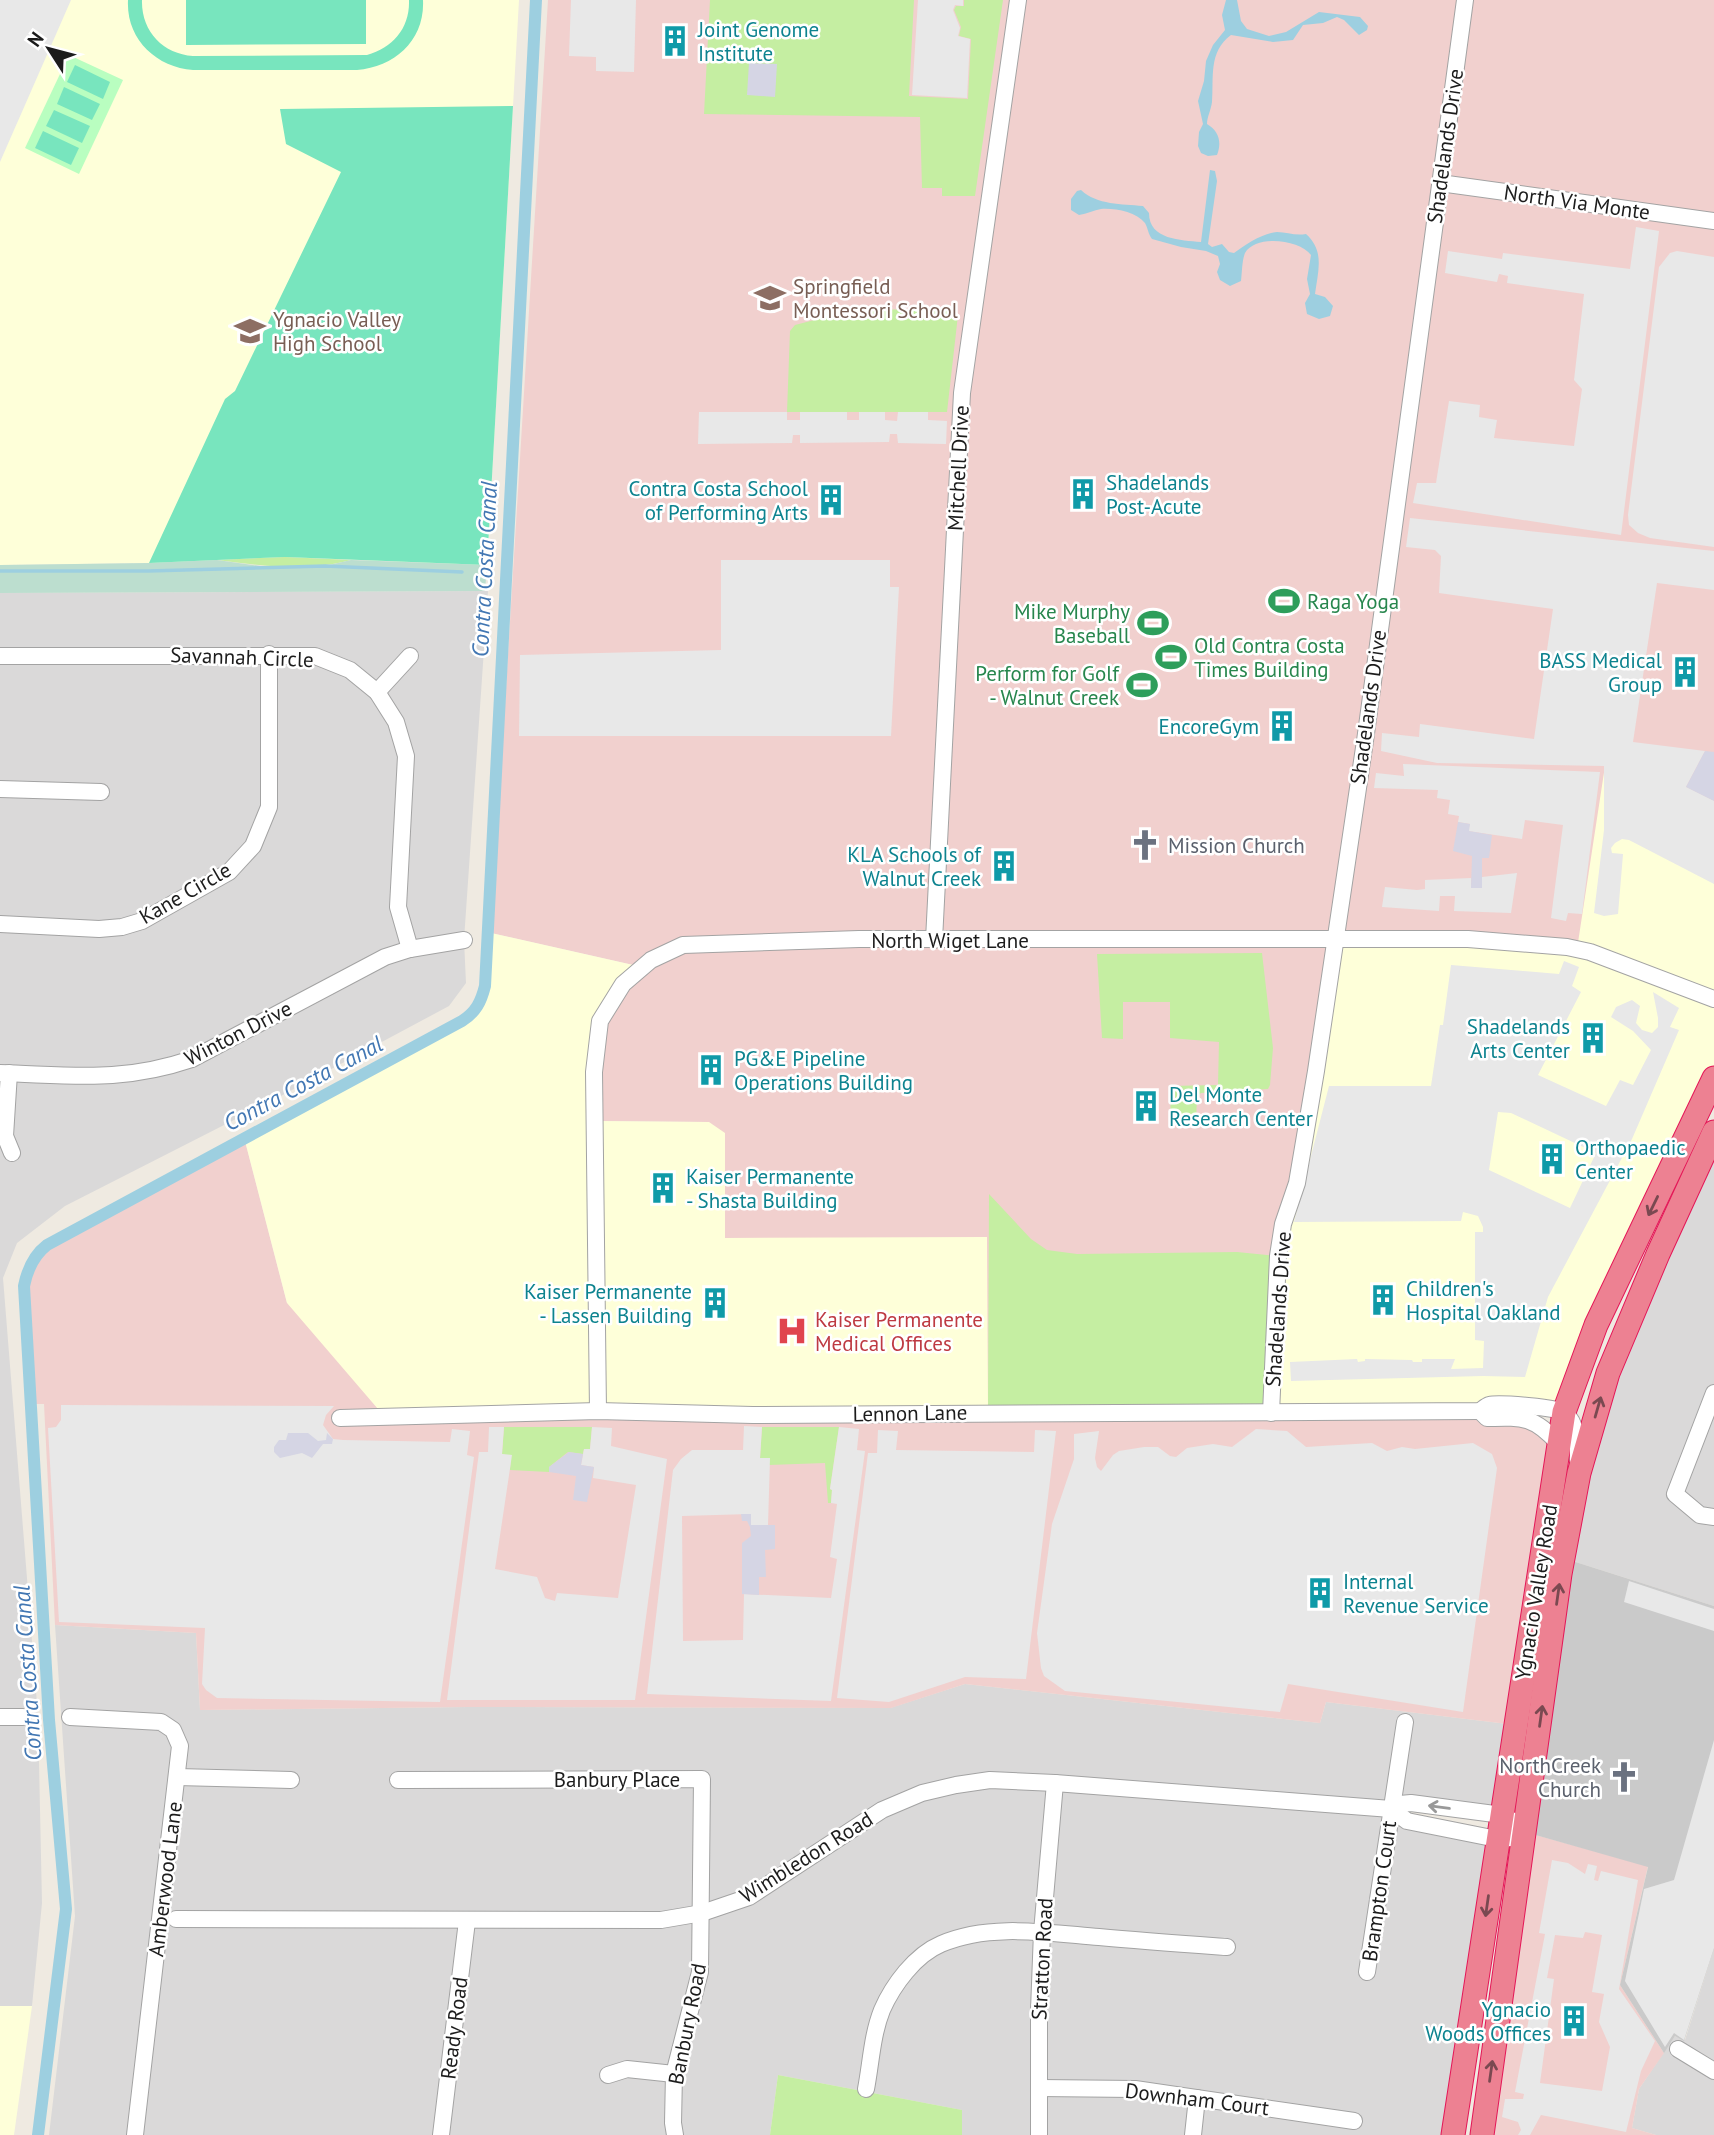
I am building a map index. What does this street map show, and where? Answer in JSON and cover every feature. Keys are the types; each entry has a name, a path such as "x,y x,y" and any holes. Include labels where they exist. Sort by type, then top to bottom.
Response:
{"highway":[{"name":"Ygnacio Valley Road","path":"1453,2135 1564,1412 1596,1325 1714,1078"},
{"name":"Ygnacio Valley Road","path":"1482,2135 1560,1574 1579,1473 1608,1373 1658,1254 1714,1132"}],"street":[{"name":"Mitchell Drive","path":"934,940 962,393 1018,0"},
{"name":"Shadelands Drive","path":"1271,1413 1278,1256 1283,1224 1297,1183 1317,1071 1365,741 1465,0"},
{"name":"North Via Monte","path":"1440,183 1714,220"},
{"name":"Savannah Circle","path":"0,656 269,654 315,656 350,670 377,692 396,722 406,757 398,907 410,949"},
{"name":"Kane Circle","path":"0,924 99,929 122,927 142,920 229,872 253,846 269,807 269,654"},
{"path":"377,692 410,656"},
{"path":"0,789 101,792"},
{"name":"North Wiget Lane","path":"598,1411 594,1072 600,1021 623,984 651,960 683,945 859,939 1468,939 1566,947 1590,952 1714,999"},
{"name":"Winton Drive","path":"5,1073 92,1078 131,1075 167,1067 192,1059 385,957 410,949 464,940"},
{"path":"5,1073 5,1136 12,1153"},
{"path":"1675,1494 1714,1393"},
{"name":"Lennon Lane","path":"340,1418 598,1411 753,1415 1480,1411 1489,1405 1550,1407 1564,1412"},
{"name":"Lennon Lane","path":"1480,1411 1487,1418 1530,1419 1545,1428 1559,1444"},
{"path":"1564,1412 1571,1421 1578,1443 1579,1473"},
{"path":"1658,1499 1675,1494"},
{"path":"1675,1494 1700,1515 1714,1517"},
{"path":"0,1717 23,1717"},
{"name":"Amberwood Lane","path":"70,1717 153,1721 167,1725 177,1737 180,1746 135,2135"},
{"name":"Brampton Court","path":"1367,1972 1405,1722"},
{"path":"177,1777 291,1780"},
{"name":"Banbury Place","path":"398,1780 702,1779 702,1913"},
{"name":"Wimbledon Road","path":"176,1919 661,1920 702,1913 749,1897 882,1810 922,1793 990,1780 1391,1809 1407,1821 1497,1839 1511,1838 1525,1832 1502,1815 1411,1802 1391,1809"},
{"name":"Stratton Road","path":"1039,2135 1042,1932 1055,1783"},
{"path":"1469,1833 1474,1832 1479,1824 1473,1811"},
{"name":"Banbury Road","path":"675,2135 674,2074 701,1972 702,1913"},
{"name":"Ready Road","path":"441,2135 467,1921"},
{"path":"866,2089 877,2026 883,2009 897,1984 913,1964 939,1945 973,1933 1042,1932 1227,1947"},
{"path":"1678,2049 1714,2071"},
{"path":"608,2075 627,2069 674,2074"},
{"name":"Downham Court","path":"1039,2088 1135,2089 1354,2121"},
{"path":"1193,2135 1197,2098"}],"shaded area":[{"name":"Ygnacio Valley High School","path":"0,0 519,0 487,565 285,557 149,563 0,565"},
{"path":"0,0 71,0 0,162"},
{"path":"548,0 1714,0 1714,801 1686,787 1518,1417 1559,1444 1516,1725 1326,1702 1320,1723 965,1684 891,1708 467,1707 200,1710 196,1633 55,1625 44,1404 34,1404 27,1288 31,1271 48,1246 245,1141 287,1303 981,1241 724,1238 709,1122 595,1121 600,1021 642,967 491,933"},
{"path":"571,0 636,0 634,72 596,71 596,57 569,56"},
{"path":"918,0 963,0 963,6 955,5 953,10 960,28 958,36 970,39 967,98 912,95"},
{"path":"749,63 777,64 775,97 747,95"},
{"path":"1636,227 1659,231 1621,535 1413,503 1417,483 1436,483 1449,401 1480,405 1479,417 1497,420 1494,438 1574,446 1582,389 1574,380 1584,294 1507,283 1508,276 1499,274 1497,282 1445,273 1448,251 1502,259 1503,253 1630,269"},
{"path":"1677,251 1714,257 1714,547 1650,538 1629,525 1628,515 1659,267 1670,253"},
{"path":"699,412 787,412 787,420 800,420 800,412 847,412 847,420 859,420 859,412 885,412 885,420 897,421 898,412 928,412 928,420 947,421 946,444 898,443 897,434 890,434 889,442 800,443 800,435 793,435 792,443 698,444"},
{"path":"1410,518 1714,551 1714,590 1657,583 1633,742 1705,751 1686,787 1714,801 1714,884 1629,840 1622,839 1611,848 1612,853 1623,854 1618,914 1604,916 1594,913 1604,830 1604,766 1437,763 1381,751 1382,733 1419,737 1420,724 1534,739 1553,609 1439,593 1441,556 1435,550 1406,547"},
{"path":"217,560 275,568 325,566 351,560 487,565 485,591 0,593 0,565"},
{"path":"721,560 890,560 890,587 899,587 891,736 519,736 520,655 721,650"},
{"path":"488,591 464,940 466,983 449,1006 279,1097 65,1206 17,1243 3,1278 38,1716 42,1903 32,2006 0,2006 0,593"},
{"path":"1705,751 1714,752 1714,801 1686,787"},
{"path":"1403,764 1600,772 1582,914 1568,913 1566,921 1551,918 1563,825 1525,820 1522,839 1468,831 1470,824 1458,822 1459,816 1448,814 1450,800 1437,798 1438,790 1374,788 1376,773 1404,776"},
{"path":"1605,766 1714,801 1714,1078 1564,1412 1271,1413 1273,1337 1335,939 1577,949"},
{"path":"1458,822 1470,824 1469,831 1492,835 1489,858 1482,858 1482,888 1471,888 1472,856 1453,851"},
{"path":"1517,873 1511,913 1454,911 1455,896 1440,896 1439,911 1382,907 1385,887 1417,890 1425,889 1425,880 1471,878 1471,888 1481,888 1482,877"},
{"path":"491,933 642,967 600,1021 595,1121 709,1122 725,1133 725,1238 987,1237 988,1412 384,1416 287,1303 245,1141 477,1016 486,1000 489,987"},
{"path":"1564,961 1579,967 1572,986 1581,992 1538,1075 1606,1106 1620,1080 1633,1085 1651,1050 1633,1031 1611,1017 1616,1007 1632,1000 1640,1006 1636,1023 1642,1030 1652,1033 1658,1027 1653,992 1679,1008 1670,1027 1679,1030 1632,1139 1548,1297 1525,1377 1291,1381 1290,1362 1357,1359 1358,1362 1365,1359 1422,1362 1422,1359 1455,1359 1451,1369 1483,1368 1484,1341 1475,1340 1475,1232 1483,1232 1478,1216 1463,1212 1461,1221 1294,1222 1329,1086 1431,1086 1451,965 1559,974","holes":["1498,1112 1511,1113 1596,1153 1570,1208 1489,1170"]},
{"path":"1714,1132 1714,1606 1563,1558 1579,1473"},
{"path":"61,1405 334,1406 326,1415 323,1425 333,1439 343,1440 450,1442 452,1429 470,1431 467,1455 474,1457 440,1702 217,1698 202,1684 205,1628 59,1622 48,1428 56,1427 61,1420"},
{"path":"744,1426 762,1427 760,1458 770,1458 768,1525 751,1525 750,1514 682,1516 683,1641 743,1640 744,1594 831,1598 837,1559 830,1557 837,1504 831,1503 830,1489 839,1427 859,1429 857,1450 865,1451 831,1701 647,1694 673,1470 692,1450 743,1450"},
{"path":"489,1427 504,1427 502,1454 512,1455 495,1569 537,1577 545,1598 555,1601 557,1593 618,1598 636,1485 593,1478 594,1467 581,1465 584,1449 590,1449 592,1427 612,1428 611,1446 667,1459 635,1700 447,1700 479,1452 488,1452"},
{"path":"1256,1429 1287,1431 1306,1447 1372,1443 1387,1451 1402,1447 1415,1449 1473,1443 1492,1454 1497,1468 1463,1712 1288,1684 1280,1712 1065,1691 1044,1676 1037,1633 1052,1524 1074,1459 1074,1434 1099,1431 1095,1458 1101,1471 1119,1451 1158,1447 1176,1457 1187,1448 1213,1444 1232,1447"},
{"path":"878,1430 898,1431 896,1450 1034,1452 1035,1430 1056,1431 1026,1679 965,1677 889,1702 837,1698 868,1453 877,1453"},
{"path":"288,1433 308,1433 318,1441 326,1440 327,1433 333,1439 332,1444 323,1444 312,1458 302,1453 280,1458 274,1452 274,1447 279,1440 286,1440"},
{"path":"569,1452 583,1454 581,1465 594,1467 587,1502 573,1500 576,1476 549,1472 549,1467"},
{"path":"741,1514 751,1514 751,1525 775,1525 775,1549 765,1550 766,1577 759,1577 759,1595 742,1594 742,1543 751,1536 750,1527 747,1521 742,1521"},
{"path":"1563,1558 1714,1606 1714,1949 1684,2041 1675,2036 1664,2053 1620,1985 1648,1867 1525,1832"},
{"path":"1629,1581 1714,1609 1714,1631 1624,1602"},
{"path":"55,1625 196,1633 200,1710 467,1707 890,1708 965,1684 1320,1723 1326,1702 1516,1725 1502,1815 1392,1809 1497,1839 1453,2135 962,2135 962,2110 778,2075 770,2135 49,2135 75,1916"},
{"path":"1714,1740 1714,1948 1684,2040 1674,2033 1665,2047 1625,1981 1644,1889 1674,1880"},
{"path":"1525,1832 1648,1866 1620,1985 1664,2053 1639,2089 1632,2128 1656,2135 1482,2135"},
{"path":"1552,1860 1568,1863 1585,1874 1588,1864 1597,1866 1594,1880 1598,1881 1601,1871 1638,1880 1619,1989 1655,2041 1641,2071 1626,2132 1541,2115 1530,2135 1518,2135 1521,2130 1518,2122 1502,2117 1505,2099 1523,2099 1524,2094 1515,2092 1545,1934 1539,1933","holes":["1585,1932 1602,1935 1592,1992 1604,1994 1599,2022 1610,2047 1602,2091 1540,2083 1554,1979 1547,1978 1555,1935 1583,1938"]},
{"path":"1714,1949 1714,2135 1656,2135 1632,2128 1639,2089 1675,2036 1685,2040"},
{"path":"0,2006 32,2006 14,2135 0,2135"}],"green space":[{"path":"128,0 142,0 145,22 163,46 193,56 367,55 385,47 398,35 407,19 409,0 423,0 419,27 413,39 395,57 371,68 193,70 167,63 146,48 132,27"},
{"path":"186,0 366,0 366,44 186,45"},
{"path":"710,0 914,0 909,96 968,99 971,39 959,36 961,27 954,10 956,6 964,6 964,0 1003,0 975,196 942,196 942,188 922,188 920,117 704,114"},
{"path":"69,55 123,80 79,174 25,148"},
{"path":"75,65 110,82 103,99 67,82"},
{"path":"64,87 100,104 92,120 57,104"},
{"path":"513,106 487,565 285,557 149,563 225,399 235,391 341,172 286,144 280,109"},
{"path":"54,110 90,126 82,143 46,126"},
{"path":"43,131 79,148 71,165 35,148"},
{"path":"831,309 956,310 955,314 958,315 947,412 787,412 790,331 795,325 822,318"},
{"path":"285,557 351,560 301,567 217,560"},
{"path":"1262,953 1273,1048 1268,1089 1201,1093 1197,1096 1196,1123 1171,1125 1170,1086 1218,1085 1219,1042 1170,1038 1170,1002 1123,1002 1123,1039 1102,1038 1097,954"},
{"path":"989,1194 1031,1239 1047,1250 1077,1254 1237,1252 1278,1256 1271,1413 988,1412"},
{"path":"504,1427 592,1427 590,1449 584,1449 583,1454 568,1452 549,1467 549,1472 510,1470 511,1456 502,1454"},
{"path":"762,1427 839,1427 830,1489 831,1503 828,1503 825,1463 769,1465 769,1458 760,1459"},
{"path":"778,2075 962,2110 962,2135 770,2135"}],"water":[{"path":"1226,0 1237,0 1241,21 1247,29 1269,36 1286,32 1319,12 1360,17 1368,26 1367,30 1359,35 1344,20 1337,17 1323,23 1303,25 1293,40 1273,42 1231,35 1215,57 1212,102 1207,124 1217,133 1219,146 1217,155 1208,156 1201,153 1198,146 1199,132 1203,124 1198,101 1206,61 1213,45 1225,30 1222,15"},
{"path":"1210,170 1215,171 1217,181 1208,244 1212,247 1222,244 1229,252 1234,253 1271,233 1306,234 1318,254 1315,294 1325,297 1333,306 1330,316 1319,319 1307,314 1305,303 1310,294 1307,279 1311,255 1298,246 1268,241 1251,247 1244,256 1241,281 1230,286 1220,280 1217,272 1220,264 1218,256 1152,239 1145,223 1136,216 1113,209 1079,215 1071,210 1071,199 1081,190 1094,199 1143,206 1149,213 1154,229 1160,234 1201,242"}],"waterway":[{"name":"Contra Costa Canal","path":"38,2135 66,1909 49,1720 25,1280 35,1258 47,1245 462,1021 474,1010 482,997 485,986 536,0"},
{"path":"0,571 148,571 325,566 462,572"}],"place":[{"name":"Joint Genome Institute","path":"675,41"},
{"name":"Springfield Montessori School","path":"770,298"},
{"name":"Ygnacio Valley High School","path":"250,331"},
{"name":"Shadelands Post-Acute","path":"1083,494"},
{"name":"Contra Costa School of Performing Arts","path":"831,500"},
{"name":"Raga Yoga","path":"1284,601"},
{"name":"Mike Murphy Baseball","path":"1153,623"},
{"name":"Old Contra Costa Times Building","path":"1171,657"},
{"name":"BASS Medical Group","path":"1685,672"},
{"name":"Perform for Golf - Walnut Creek","path":"1142,685"},
{"name":"EncoreGym","path":"1282,726"},
{"name":"Mission Church","path":"1145,845"},
{"name":"KLA Schools of Walnut Creek","path":"1004,866"},
{"name":"Shadelands Arts Center","path":"1593,1038"},
{"name":"PG&E Pipeline Operations Building","path":"711,1070"},
{"name":"Del Monte Research Center","path":"1146,1106"},
{"name":"Orthopaedic Center","path":"1552,1159"},
{"name":"Kaiser Permanente - Shasta Building","path":"663,1188"},
{"name":"Children's Hospital Oakland","path":"1383,1300"},
{"name":"Kaiser Permanente - Lassen Building","path":"715,1303"},
{"name":"Kaiser Permanente Medical Offices","path":"792,1331"},
{"name":"Internal Revenue Service","path":"1320,1593"},
{"name":"NorthCreek Church","path":"1624,1777"},
{"name":"Ygnacio Woods Offices","path":"1574,2021"}]}
